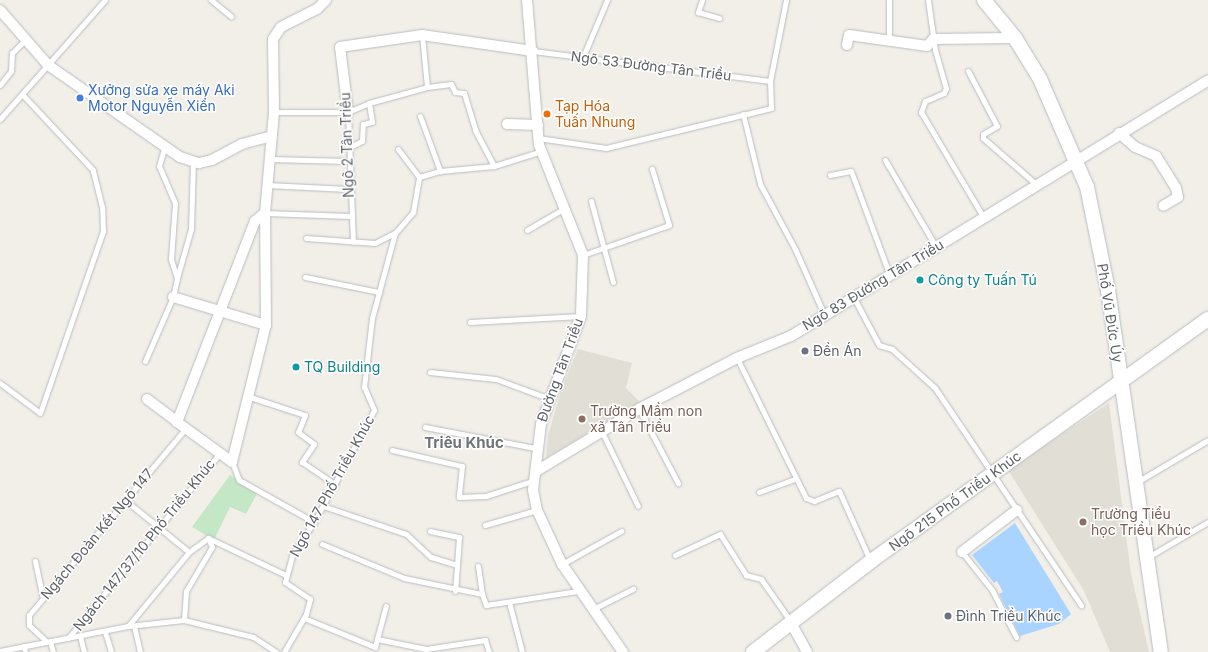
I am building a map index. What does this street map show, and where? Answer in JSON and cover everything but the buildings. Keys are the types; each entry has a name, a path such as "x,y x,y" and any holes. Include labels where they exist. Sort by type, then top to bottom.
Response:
{"street":[{"path":"146,399 232,462 250,397 266,325 265,213 274,112 273,39 281,27 317,9 326,0"},
{"name":"Đường Tân Triều","path":"527,0 533,51 538,138 582,255 581,316 550,399 535,448 533,477 537,510 562,564 578,591 593,609 623,652"},
{"name":"Phố Vũ Đức Úy","path":"984,0 1015,38 1040,80 1087,187 1108,290 1120,381 1161,652"},
{"path":"0,10 48,65 164,148 193,161 212,160 242,144 271,136"},
{"path":"422,35 533,51"},
{"name":"Ngõ 2 Tân Triều","path":"348,112 340,47 422,35"},
{"path":"847,45 849,35 927,46 933,39 1015,38"},
{"name":"Ngõ 83 Đường Tân Triều","path":"533,477 639,409 737,358 791,336 824,314 854,298 889,273 936,248 1038,187 1119,133 1206,84"},
{"path":"508,124 538,125"},
{"path":"1119,133 1135,147 1156,156 1176,188 1178,197 1163,206"},
{"path":"177,422 256,221 265,213"},
{"path":"173,298 266,325"},
{"name":"Ngõ 215 Phố Triều Khúc","path":"753,652 871,561 1208,319"},
{"path":"962,552 1017,510"},
{"path":"791,623 807,652"}],"lane":[{"path":"0,119 105,0"},
{"path":"211,0 231,16"},
{"path":"583,57 607,0"},
{"path":"702,0 698,12 718,18"},
{"path":"538,138 606,148 771,108 770,81 786,0"},
{"path":"889,0 889,40"},
{"path":"928,0 933,39 946,88 944,94 925,102 921,112 984,218"},
{"path":"422,35 427,87"},
{"path":"0,85 11,71 12,53 26,39"},
{"name":"Ngõ 53 Đường Tân Triều","path":"533,51 770,81"},
{"path":"968,72 997,126 983,134 983,138 1038,187"},
{"path":"274,112 348,112 369,103 427,87 451,84 455,92 464,93 475,130 494,166"},
{"path":"0,383 40,413 103,231 102,207 93,170 22,94"},
{"path":"348,148 362,141 363,124 372,122 369,103"},
{"name":"Ngõ 2 Tân Triều","path":"348,112 348,189 353,242"},
{"path":"743,114 760,184 795,249 824,314"},
{"path":"420,116 440,171"},
{"path":"164,148 160,166 175,203 171,259 177,278"},
{"path":"306,238 374,243 395,233 414,212 419,177 398,149"},
{"path":"419,177 440,171 494,166 542,151"},
{"path":"270,159 348,161"},
{"path":"885,160 936,248"},
{"path":"145,361 173,298 191,229 193,161"},
{"path":"582,255 669,225 652,169"},
{"path":"830,175 851,171 889,273"},
{"path":"267,185 348,189"},
{"path":"591,201 613,282"},
{"path":"527,230 565,208"},
{"path":"265,213 350,216"},
{"name":"Ngõ 147 Phố Triều Khúc","path":"284,652 304,618 309,597 287,584 286,575 293,553 314,522 336,484 374,410 364,382 378,292 395,233"},
{"path":"306,277 378,292"},
{"path":"854,298 879,345 892,349 935,388 1080,604"},
{"path":"470,322 581,316"},
{"path":"737,358 795,480 810,501 839,491 871,561"},
{"path":"430,372 496,379 550,399"},
{"path":"250,397 305,415 298,432 314,444 302,462 336,484"},
{"path":"639,409 678,483"},
{"path":"424,427 535,448"},
{"name":"Ngách Đoàn Kết Ngõ 147","path":"48,641 27,620 43,598 186,428"},
{"path":"602,432 638,506"},
{"path":"1136,482 1208,440"},
{"path":"392,450 462,466 459,497 486,496 533,477"},
{"name":"Ngách 147/37/10 Phố Triều Khúc","path":"68,638 220,453"},
{"path":"232,462 239,480 314,522"},
{"path":"759,492 795,480"},
{"path":"125,500 189,552"},
{"path":"323,506 406,534 431,557 457,565"},
{"path":"484,525 537,510"},
{"path":"1146,558 1208,522"},
{"path":"430,531 459,537 456,591"},
{"path":"562,564 621,531"},
{"path":"676,555 720,534 746,575 761,579 791,623"},
{"path":"208,538 286,575"},
{"path":"131,626 189,552 208,538"},
{"path":"184,620 186,591 212,547 208,538"},
{"path":"322,544 392,574 456,591 482,594"},
{"path":"962,552 992,590 1016,637"},
{"path":"35,561 43,598"},
{"path":"478,566 483,605 578,591"},
{"path":"593,609 633,589"},
{"path":"509,602 522,652"},
{"path":"304,618 375,649 386,606"},
{"path":"0,651 131,626 184,620 253,637 276,652"},
{"path":"131,626 140,652"},
{"path":"105,632 111,652"},
{"path":"80,636 84,652"},
{"path":"377,639 426,650 486,640 489,652"},
{"path":"48,641 52,652"},
{"path":"24,646 25,652"}],"shaded area":[{"name":"Trường Mầm non xã Tân Triều","path":"578,349 632,363 626,388 640,402 546,458 548,435 562,388"},
{"name":"Trường Tiểu học Triều Khúc","path":"1109,403 1131,574 1149,652 1110,652 1084,591 1008,470"}],"green space":[{"path":"230,475 258,492 246,514 230,507 214,540 192,527"}],"water":[{"path":"1015,523 1071,614 1059,624 1020,636 999,594 1003,592 997,581 994,583 972,555"}],"place":[{"name":"Xưởng sửa xe máy Aki Motor Nguyễn Xiển","path":"80,98"},
{"name":"Tạp Hóa Tuấn Nhung","path":"547,114"},
{"name":"Công ty Tuấn Tú","path":"920,280"},
{"name":"Đền Án","path":"805,351"},
{"name":"TQ Building","path":"296,367"},
{"name":"Trường Mầm non xã Tân Triều","path":"582,419"},
{"name":"Trường Tiểu học Triều Khúc","path":"1083,522"},
{"name":"Đình Triều Khúc","path":"948,616"}],"district":[{"name":"Triêu Khúc","path":"464,443"}]}
